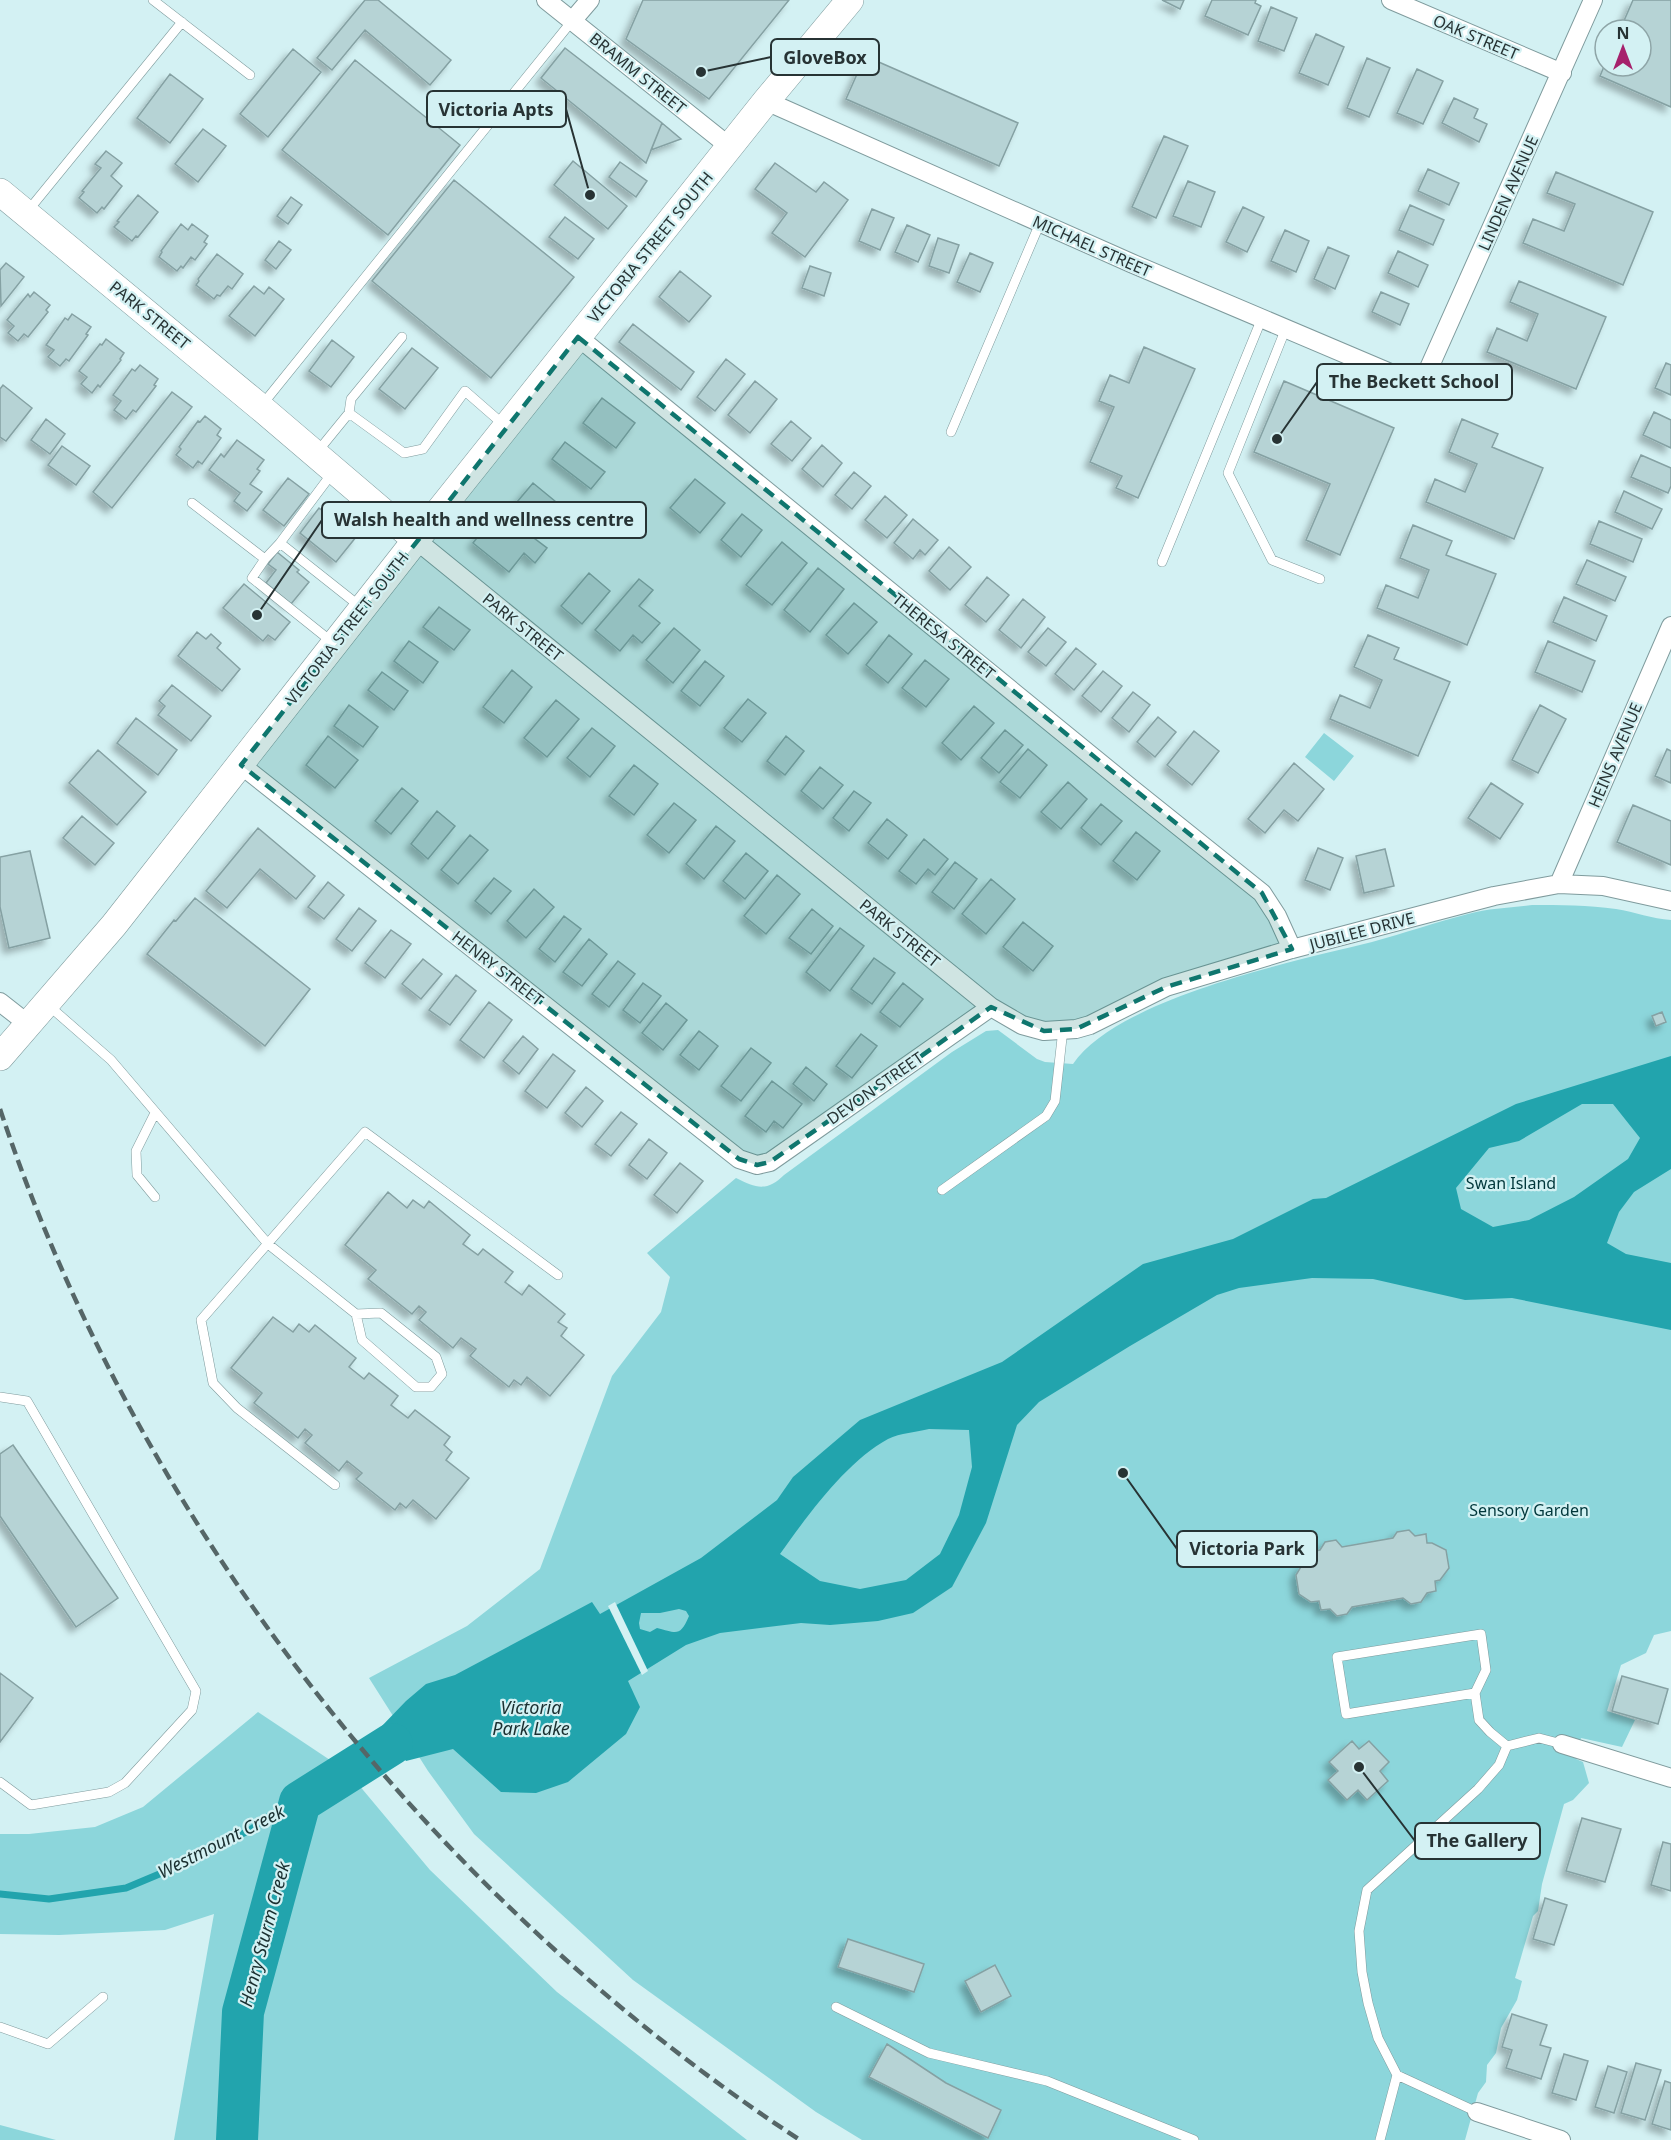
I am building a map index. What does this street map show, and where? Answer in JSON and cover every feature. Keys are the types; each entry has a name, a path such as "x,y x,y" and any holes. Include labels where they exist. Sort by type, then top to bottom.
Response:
{"main road":[{"name":"VICTORIA STREET SOUTH","path":"0,1057 114,925 334,643 766,101 850,0"},
{"name":"PARK STREET","path":"0,192 260,407 416,540"}],"street":[{"name":"BRAMM STREET","path":"546,0 730,147"},
{"path":"572,21 590,0"},
{"name":"OAK STREET","path":"1391,0 1562,73"},
{"name":"LINDEN AVENUE","path":"1421,386 1593,0"},
{"name":"MICHAEL STREET","path":"766,101 1040,223 1421,386"},
{"name":"THERESA STREET","path":"578,337 1132,789 1262,892 1277,916 1292,949"},
{"name":"PARK STREET","path":"416,540 991,1007 1022,1025 1044,1030 1063,1029"},
{"name":"HEINS AVENUE","path":"1559,884 1671,626"},
{"name":"HENRY STREET","path":"241,765 739,1159 757,1165"},
{"name":"JUBILEE DRIVE","path":"1063,1029 1076,1029 1090,1025 1166,987 1292,949 1494,896 1559,884 1603,886 1671,901"},
{"path":"0,1002 28,1024"},
{"name":"DEVON STREET","path":"757,1165 770,1162 991,1007"},
{"path":"1562,1744 1671,1778"},
{"path":"1476,2112 1561,2140"}],"lane":[{"path":"153,0 250,75"},
{"path":"260,407 572,21"},
{"path":"26,214 182,22"},
{"path":"951,432 1040,223"},
{"path":"1162,562 1262,318"},
{"path":"1286,328 1228,473 1272,560 1320,579"},
{"path":"334,643 252,578 280,543 325,462 350,413 351,399 402,337"},
{"path":"350,413 404,453 423,448 465,391 506,427"},
{"path":"192,503 265,559"},
{"path":"280,543 362,608"},
{"path":"46,1003 111,1060 268,1244 356,1314 362,1340 416,1387 431,1387 442,1374 436,1357 381,1313 356,1314"},
{"path":"942,1190 1046,1116 1055,1101 1063,1029"},
{"path":"154,1197 137,1175 136,1151 155,1113"},
{"path":"335,1485 237,1408 213,1383 201,1320 365,1132 558,1275"},
{"path":"0,1397 27,1401 196,1691 192,1710 125,1783 109,1792 31,1805 0,1782"},
{"path":"1475,1693 1346,1714 1337,1657 1481,1634 1486,1670 1475,1693 1479,1720 1507,1746"},
{"path":"1507,1746 1539,1738 1562,1744"},
{"path":"1476,2112 1397,2075 1378,2038 1368,2003 1362,1972 1359,1931 1367,1890 1479,1789 1499,1765 1507,1746"},
{"path":"0,2027 48,2044 103,1997"},
{"path":"836,2007 929,2053 1047,2081 1194,2140"},
{"path":"1380,2140 1397,2075"}],"highlighted area":[{"path":"578,337 1262,893 1292,949 1166,987 1076,1029 1044,1031 991,1007 770,1162 757,1165 739,1159 241,765"}],"green space":[{"path":"1324,733 1354,756 1334,781 1305,757"},
{"path":"1532,905 1606,908 1671,920 1671,1631 1654,1635 1646,1653 1621,1665 1607,1711 1635,1720 1622,1747 1581,1738 1576,1759 1583,1762 1589,1783 1573,1800 1564,1804 1542,1884 1538,1911 1533,1916 1515,1978 1522,1981 1517,2000 1501,2028 1496,2053 1487,2065 1486,2082 1478,2093 1465,2140 862,2140 816,2112 633,1980 474,1834 428,1771 369,1678 467,1626 540,1569 612,1376 661,1312 670,1277 647,1253 736,1178 761,1187 772,1184 952,1052 986,1031 998,1030 1037,1059 1045,1062 1073,1064 1096,1041 1128,1020 1167,1001 1211,985 1476,912"},
{"path":"258,1712 348,1772 430,1870 557,1992 747,2140 174,2140 214,1914 165,1930 59,1935 0,1934 0,1834 29,1834 95,1827 143,1807"},
{"path":"0,2125 56,2140 0,2140"}],"water":[{"name":"Victoria Park Lake","path":"1671,1056 1671,1169 1634,1192 1619,1212 1607,1243 1626,1254 1671,1263 1671,1330 1512,1298 1465,1300 1373,1279 1312,1278 1239,1288 1217,1295 1039,1402 1017,1425 986,1523 952,1587 913,1613 878,1621 830,1625 801,1623 720,1633 686,1645 628,1681 640,1707 626,1734 568,1782 536,1793 501,1792 453,1749 406,1761 379,1729 426,1684 455,1675 592,1602 600,1614 701,1558 777,1500 793,1477 860,1420 1002,1362 1143,1264 1233,1239 1313,1199 1326,1198 1516,1104","holes":["1582,1104 1613,1104 1640,1138 1628,1159 1574,1197 1529,1220 1493,1227 1461,1209 1456,1188 1489,1148 1519,1141","929,1429 969,1430 972,1467 959,1515 940,1554 906,1580 860,1589 820,1581 780,1554 815,1507 843,1475 873,1449 888,1439","679,1609 686,1611 689,1616 677,1632 657,1628 650,1632 640,1629 641,1613 660,1613"]}],"pier":[{"path":"615,1602 648,1671 642,1675 608,1606"}],"building":[{"path":"365,0 378,0 451,60 430,85 365,30 332,70 317,58"},
{"path":"643,0 789,0 709,99 626,39"},
{"path":"1162,0 1184,0 1180,9"},
{"path":"1212,0 1256,0 1255,3 1261,6 1248,35 1205,16"},
{"path":"1633,0 1671,0 1671,107 1605,78 1653,78 1653,18 1625,18"},
{"path":"1271,7 1297,18 1284,51 1258,41"},
{"path":"1316,34 1344,47 1328,85 1299,73"},
{"path":"565,48 662,123 646,163 541,78"},
{"path":"293,49 321,72 268,137 240,114"},
{"path":"865,56 1018,123 999,166 846,99"},
{"path":"1367,58 1390,68 1369,117 1347,108"},
{"path":"355,60 460,145 388,235 282,150"},
{"path":"1417,69 1443,81 1423,124 1397,113"},
{"path":"170,74 203,99 170,143 137,118"},
{"path":"1454,98 1478,109 1474,118 1487,124 1479,142 1442,123"},
{"path":"662,123 681,139 651,150"},
{"path":"203,129 226,146 198,182 175,164"},
{"path":"1164,136 1188,146 1156,218 1132,207"},
{"path":"106,151 122,163 111,176 122,186 104,209 102,207 97,213 79,198 101,168 95,164"},
{"path":"573,161 627,206 608,229 554,185"},
{"path":"620,162 647,181 636,197 609,177"},
{"path":"775,163 816,192 824,182 848,200 805,257 772,233 787,213 755,189"},
{"path":"1428,169 1459,183 1449,205 1418,191"},
{"path":"1556,172 1653,212 1623,285 1523,243 1533,219 1564,231 1575,204 1547,193"},
{"path":"454,180 574,277 491,378 372,281"},
{"path":"1188,181 1215,192 1201,227 1173,216"},
{"path":"138,195 158,212 132,241 114,227"},
{"path":"291,197 302,205 288,224 277,216"},
{"path":"1410,205 1444,220 1433,245 1399,230"},
{"path":"1243,207 1264,217 1247,252 1226,242"},
{"path":"872,209 894,218 880,250 859,241"},
{"path":"565,217 594,239 578,259 549,237"},
{"path":"181,224 188,230 192,224 208,236 204,242 207,244 195,260 191,257 183,268 181,266 177,271 159,257"},
{"path":"907,225 930,235 918,262 895,252"},
{"path":"1285,230 1309,241 1296,272 1271,261"},
{"path":"938,238 959,245 949,273 929,266"},
{"path":"279,241 291,250 276,269 265,260"},
{"path":"1328,247 1349,256 1335,289 1314,279"},
{"path":"1398,251 1428,265 1418,287 1388,273"},
{"path":"970,253 993,263 980,292 957,282"},
{"path":"217,254 243,274 232,289 228,286 220,296 217,295 214,299 196,285"},
{"path":"6,263 24,277 1,306 0,270"},
{"path":"810,266 831,273 824,296 802,288"},
{"path":"680,271 711,296 689,322 659,297"},
{"path":"1519,281 1606,317 1576,389 1487,352 1497,328 1527,341 1538,314 1510,302"},
{"path":"254,286 264,294 269,287 284,299 255,336 229,316"},
{"path":"34,292 50,305 46,310 48,312 28,337 24,334 18,341 8,333 14,326 7,320 28,294 30,297"},
{"path":"1381,292 1409,304 1400,325 1372,312"},
{"path":"72,314 91,327 86,334 88,335 69,361 66,359 60,366 48,357 54,350 46,345 65,318 68,320"},
{"path":"633,324 694,372 681,390 619,342"},
{"path":"106,339 124,353 100,387 98,385 92,393 81,384 87,377 79,371"},
{"path":"332,340 354,357 331,387 309,371"},
{"path":"1144,347 1195,369 1138,498 1116,488 1122,476 1090,462 1114,407 1099,401 1110,375 1129,383"},
{"path":"412,348 438,368 405,409 379,389"},
{"path":"726,359 745,374 715,411 697,397"},
{"path":"1666,363 1671,365 1671,395 1655,388"},
{"path":"140,365 158,379 154,385 156,386 136,412 133,410 126,419 114,410 121,401 113,395 132,369 135,371"},
{"path":"755,381 777,399 750,433 728,415"},
{"path":"1284,381 1394,428 1340,555 1306,540 1330,484 1254,452"},
{"path":"3,385 32,408 6,441 0,437 0,389"},
{"path":"172,392 192,407 112,508 93,492"},
{"path":"602,398 635,423 616,448 583,423"},
{"path":"1654,412 1671,420 1671,448 1643,435"},
{"path":"205,416 221,429 217,435 221,438 202,464 198,461 193,468 176,455 181,449 179,447 198,421 200,422"},
{"path":"46,419 65,434 50,454 31,440"},
{"path":"1462,419 1498,434 1492,447 1543,468 1514,539 1426,502 1435,479 1465,492 1477,464 1449,452"},
{"path":"791,421 811,438 792,461 771,444"},
{"path":"237,440 264,460 257,469 260,471 250,484 262,492 247,511 234,501 240,493 209,470 221,454 224,457"},
{"path":"565,442 605,472 591,489 552,459"},
{"path":"822,445 842,463 823,487 802,469"},
{"path":"62,446 90,466 76,485 48,465"},
{"path":"1641,455 1671,468 1671,486 1668,493 1631,477"},
{"path":"854,472 871,486 852,509 835,495"},
{"path":"288,478 309,494 284,526 263,510"},
{"path":"695,479 725,503 700,533 670,508"},
{"path":"533,483 561,506 545,525 517,502"},
{"path":"1624,491 1662,509 1652,529 1615,512"},
{"path":"885,496 907,515 887,538 865,520"},
{"path":"319,508 356,537 336,562 300,533"},
{"path":"498,511 547,548 535,563 524,553 509,572 473,543"},
{"path":"742,514 762,530 741,557 721,540"},
{"path":"913,519 938,540 925,555 920,550 913,559 894,543"},
{"path":"1599,521 1642,539 1633,562 1590,544"},
{"path":"1413,525 1452,541 1446,555 1496,574 1467,645 1377,608 1386,585 1418,598 1429,570 1400,558"},
{"path":"782,542 807,563 772,605 746,585"},
{"path":"949,547 971,567 950,590 929,571"},
{"path":"277,552 299,570 297,572 309,582 291,604 266,583 276,570 268,564"},
{"path":"1587,560 1626,577 1615,601 1576,584"},
{"path":"818,568 844,589 810,632 784,610"},
{"path":"589,573 610,591 582,624 561,606"},
{"path":"987,577 1009,595 986,622 965,605"},
{"path":"639,579 653,590 639,606 660,623 642,643 633,635 620,651 595,630"},
{"path":"244,584 290,622 275,640 268,635 263,641 223,608"},
{"path":"1564,597 1607,616 1596,641 1553,622"},
{"path":"1023,599 1045,617 1021,648 999,630"},
{"path":"854,603 877,622 848,654 826,635"},
{"path":"439,607 470,630 454,650 423,627"},
{"path":"674,628 700,650 673,683 646,660"},
{"path":"1048,628 1066,642 1046,666 1028,652"},
{"path":"197,632 206,639 211,634 221,643 217,648 240,669 222,691 178,656"},
{"path":"889,635 912,654 888,683 866,665"},
{"path":"1368,635 1399,648 1394,659 1450,682 1418,756 1330,719 1340,695 1370,708 1382,680 1354,667"},
{"path":"409,641 438,662 423,683 394,661"},
{"path":"1548,641 1595,661 1582,692 1535,672"},
{"path":"1076,648 1096,664 1074,690 1055,674"},
{"path":"925,660 949,679 926,707 902,688"},
{"path":"705,661 724,676 700,706 681,691"},
{"path":"512,670 532,687 504,723 483,707"},
{"path":"1103,671 1122,686 1101,712 1082,696"},
{"path":"382,672 408,691 394,710 368,690"},
{"path":"172,685 211,716 191,741 158,715 165,706 159,701"},
{"path":"1133,692 1150,705 1129,732 1112,718"},
{"path":"748,699 766,713 742,742 724,728"},
{"path":"556,700 579,719 547,757 524,738"},
{"path":"349,705 378,727 363,747 334,726"},
{"path":"1540,705 1566,719 1538,773 1512,760"},
{"path":"974,706 994,723 961,760 942,743"},
{"path":"1158,717 1176,732 1155,757 1137,742"},
{"path":"136,718 177,750 158,775 117,743"},
{"path":"592,728 615,746 590,777 567,758"},
{"path":"1005,730 1023,745 999,773 981,758"},
{"path":"1194,731 1219,751 1192,785 1167,765"},
{"path":"328,736 358,760 335,788 306,765"},
{"path":"786,736 804,751 785,775 767,761"},
{"path":"1028,749 1047,765 1020,798 1000,782"},
{"path":"1667,749 1671,751 1671,783 1655,776"},
{"path":"98,750 146,792 117,825 69,783"},
{"path":"1294,763 1324,789 1298,821 1284,810 1265,833 1248,819"},
{"path":"634,765 658,784 634,815 609,796"},
{"path":"820,767 843,785 823,809 801,791"},
{"path":"1068,782 1087,799 1061,829 1041,812"},
{"path":"1491,783 1523,804 1500,839 1468,818"},
{"path":"402,788 418,801 391,834 375,821"},
{"path":"854,791 871,803 849,831 833,818"},
{"path":"674,803 696,820 669,853 647,835"},
{"path":"1101,804 1122,821 1101,845 1081,828"},
{"path":"1633,805 1671,821 1671,865 1617,842"},
{"path":"437,811 455,826 428,859 411,844"},
{"path":"82,816 114,843 95,865 63,838"},
{"path":"887,819 907,835 888,859 868,843"},
{"path":"716,826 735,841 704,879 686,864"},
{"path":"258,828 315,876 296,899 260,869 227,908 206,891"},
{"path":"1136,832 1160,851 1137,880 1113,861"},
{"path":"470,835 488,850 458,884 441,870"},
{"path":"924,839 948,859 935,875 928,869 916,884 899,871"},
{"path":"1318,848 1343,858 1330,890 1305,880"},
{"path":"1385,849 1394,886 1364,893 1356,856"},
{"path":"30,851 50,938 9,948 0,907 0,857"},
{"path":"746,853 768,871 745,899 723,881"},
{"path":"955,862 977,879 954,909 932,892"},
{"path":"777,875 800,894 766,934 744,916"},
{"path":"494,878 511,891 491,914 475,901"},
{"path":"991,879 1015,899 986,934 962,914"},
{"path":"328,882 344,895 324,919 308,907"},
{"path":"534,889 554,907 526,938 507,921"},
{"path":"195,898 310,989 265,1046 147,954"},
{"path":"359,908 376,921 352,951 336,939"},
{"path":"812,909 833,926 811,954 789,938"},
{"path":"564,916 581,929 555,962 539,949"},
{"path":"1023,922 1053,946 1033,971 1003,947"},
{"path":"840,928 864,946 830,991 806,972"},
{"path":"391,930 411,944 385,978 365,963"},
{"path":"589,939 607,954 582,986 563,972"},
{"path":"874,958 895,973 872,1004 851,989"},
{"path":"423,959 442,974 421,999 402,984"},
{"path":"618,961 635,974 609,1007 592,994"},
{"path":"456,975 476,991 450,1025 429,1010"},
{"path":"643,983 661,996 640,1023 623,1010"},
{"path":"903,983 923,999 900,1027 880,1012"},
{"path":"489,1002 512,1020 484,1058 460,1040"},
{"path":"666,1003 687,1020 663,1050 642,1033"},
{"path":"1662,1012 1666,1022 1656,1026 1652,1016"},
{"path":"699,1031 718,1046 699,1070 680,1055"},
{"path":"861,1034 877,1046 852,1078 836,1066"},
{"path":"523,1036 538,1049 519,1074 503,1061"},
{"path":"751,1048 771,1063 741,1101 721,1086"},
{"path":"553,1054 575,1071 547,1108 525,1091"},
{"path":"806,1067 827,1084 814,1101 793,1084"},
{"path":"772,1081 802,1104 783,1128 774,1121 766,1132 745,1116"},
{"path":"586,1087 603,1101 582,1127 565,1113"},
{"path":"621,1112 637,1124 611,1156 595,1144"},
{"path":"649,1139 667,1153 647,1179 629,1165"},
{"path":"680,1163 703,1181 677,1213 654,1195"},
{"path":"388,1192 407,1208 413,1200 424,1208 429,1201 470,1235 463,1244 478,1255 483,1249 513,1272 505,1282 522,1295 529,1285 565,1314 558,1322 567,1328 561,1336 584,1355 550,1396 527,1377 521,1385 514,1380 509,1387 470,1356 476,1349 461,1338 453,1348 419,1320 426,1312 419,1306 412,1314 368,1279 376,1270 345,1245"},
{"path":"273,1317 293,1332 299,1324 309,1332 315,1325 356,1358 349,1367 364,1379 369,1373 398,1396 391,1405 408,1418 415,1410 450,1437 444,1445 452,1452 446,1460 469,1478 436,1519 413,1500 406,1508 400,1503 395,1510 356,1479 362,1473 347,1461 339,1471 305,1443 312,1435 305,1429 298,1438 254,1403 262,1393 231,1368"},
{"path":"13,1445 118,1598 76,1627 0,1516 0,1454"},
{"path":"1409,1530 1415,1536 1426,1534 1427,1543 1446,1550 1449,1568 1440,1580 1435,1581 1436,1591 1427,1593 1421,1602 1411,1604 1403,1598 1352,1607 1347,1614 1337,1616 1330,1609 1321,1610 1319,1601 1311,1602 1299,1594 1296,1575 1302,1565 1312,1563 1310,1552 1320,1550 1325,1542 1336,1540 1342,1547 1393,1538 1397,1532"},
{"path":"0,1673 33,1698 0,1742"},
{"path":"1622,1676 1668,1689 1658,1724 1612,1711"},
{"path":"1352,1741 1359,1749 1369,1741 1389,1762 1380,1771 1388,1781 1367,1800 1358,1790 1347,1800 1328,1780 1338,1771 1329,1762"},
{"path":"1582,1818 1621,1829 1605,1882 1566,1871"},
{"path":"1663,1842 1671,1844 1671,1891 1651,1885"},
{"path":"1545,1898 1567,1905 1554,1945 1533,1939"},
{"path":"848,1939 924,1964 914,1992 838,1967"},
{"path":"995,1965 1011,1996 981,2012 965,1981"},
{"path":"1512,2014 1547,2025 1540,2045 1551,2048 1541,2079 1506,2068 1512,2050 1502,2047"},
{"path":"887,2044 946,2083 1001,2110 988,2138 869,2077"},
{"path":"1564,2054 1588,2061 1576,2100 1552,2093"},
{"path":"1636,2063 1661,2070 1645,2120 1621,2113"},
{"path":"1608,2066 1627,2072 1614,2113 1595,2107"},
{"path":"1665,2081 1671,2083 1671,2130 1652,2124"}],"waterway":[{"name":"Henry Sturm Creek","path":"237,2140 243,2012 300,1802 392,1744"},
{"name":"Westmount Creek","path":"0,1894 49,1899 126,1888 188,1862 250,1830 272,1814 300,1802"}],"railway":[{"path":"0,1109 59,1263 132,1412 217,1555 314,1690 422,1818 540,1936 666,2044 800,2140"}],"place":[{"name":"GloveBox","path":"701,72"},
{"name":"Victoria Apts","path":"590,195"},
{"name":"The Beckett School","path":"1277,439"},
{"name":"Walsh health and wellness centre","path":"257,615"},
{"name":"Victoria Park","path":"1123,1473"},
{"name":"The Gallery","path":"1359,1767"}],"park label":[{"name":"Swan Island","path":"1511,1183"},
{"name":"Sensory Garden","path":"1529,1510"}]}
